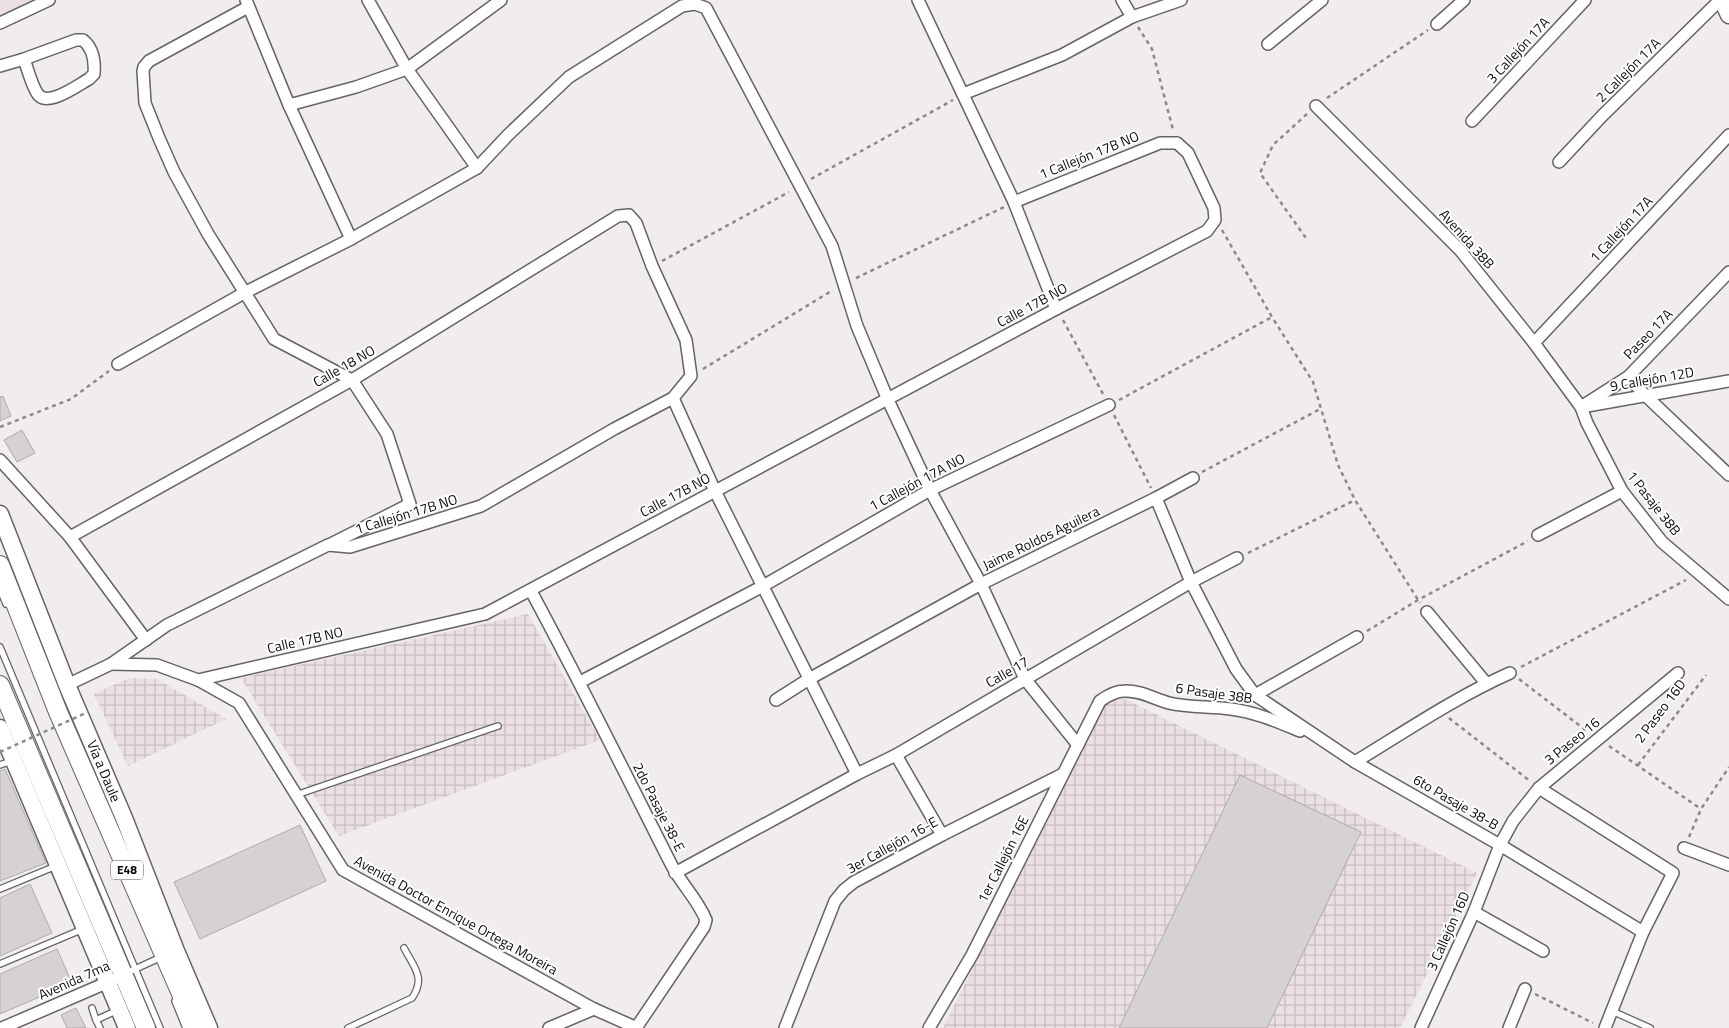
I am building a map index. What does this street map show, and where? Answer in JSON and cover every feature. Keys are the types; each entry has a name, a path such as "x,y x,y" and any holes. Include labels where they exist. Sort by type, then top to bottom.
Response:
{"main road":[{"path":"1721,0 1729,15"},
{"name":"Vía a Daule","path":"0,514 67,685 124,818 176,951 209,1028"},
{"name":"Vía a Daule","path":"1,577 196,1028"},
{"path":"0,685 122,976 146,1028"},
{"path":"0,728 5,759 58,865 85,929 122,976 120,1009 128,1028"}],"street":[{"path":"0,23 49,0"},
{"path":"289,105 356,87 407,69 501,0"},
{"path":"1122,0 1132,17"},
{"path":"963,94 1062,55 1132,17 1181,0"},
{"path":"1268,44 1322,0"},
{"path":"1437,24 1464,0"},
{"name":"3 Callejón 17A","path":"1472,121 1585,0"},
{"name":"2 Callejón 17A","path":"1559,162 1602,116 1721,0"},
{"path":"372,2 407,69 478,168"},
{"path":"924,2 963,94 1014,202 1056,309"},
{"path":"328,545 410,504 388,434 352,380 274,339 208,234 174,172 145,103 144,66 149,61 247,4 289,105 351,239"},
{"path":"118,364 244,293 351,239 478,168 508,135 569,77 682,6 695,4 706,8 832,246 857,326 888,400 930,490 981,584 1025,679 1078,745"},
{"path":"0,66 76,40 83,40 89,44 95,65 94,74 90,79 52,99 43,99 37,94 24,59"},
{"name":"Avenida 38B","path":"1316,106 1460,250 1534,343 1581,407"},
{"name":"1 Callejón 17A","path":"1534,343 1729,135"},
{"name":"1 Callejón 17B NO","path":"1014,202 1160,143 1177,143"},
{"path":"1177,143 1188,153 1214,208 1215,220"},
{"name":"1 Callejón 17B NO","path":"67,685 111,664 167,624 328,545 350,547 481,506 614,429 673,398 691,376 686,340 652,266 636,223 629,215"},
{"name":"Calle 18 NO","path":"70,537 352,380 618,216 629,215"},
{"name":"Calle 17B NO","path":"198,680 485,614 1056,309 1207,231 1215,220"},
{"name":"Paseo 17A","path":"1581,407 1628,377 1729,272"},
{"path":"1628,377 1645,396 1729,475"},
{"name":"9 Callejón 12D","path":"1581,407 1729,381"},
{"path":"673,398 715,491 857,774"},
{"name":"1 Callejón 17A NO","path":"580,682 763,586 930,490 1109,405"},
{"name":"1 Pasaje 38B","path":"1581,407 1587,423 1622,490 1662,542 1729,600"},
{"path":"0,460 70,537 146,640"},
{"name":"Jaime Roldos Aguilera","path":"776,700 809,679 981,584 1193,478"},
{"path":"1538,535 1622,490"},
{"path":"1156,498 1191,582 1236,669 1255,695 1357,637"},
{"name":"Calle 17","path":"675,873 857,774 896,755 1191,582 1237,558"},
{"name":"2do Pasaje 38-E","path":"531,591 580,682 675,873 701,907 706,920 704,927 637,1028"},
{"path":"1427,612 1486,684"},
{"path":"111,664 158,665 198,680"},
{"path":"1355,762 1439,710 1510,673"},
{"name":"3 Paseo 16","path":"1500,845 1513,821 1539,788 1678,673"},
{"name":"Avenida Doctor Enrique Ortega Moreira","path":"198,680 239,703 343,870 594,1009 637,1028"},
{"name":"6 Pasaje 38B","path":"1100,701 1110,694 1123,690 1138,692 1169,703 1185,706 1231,709 1251,713 1323,740"},
{"name":"6to Pasaje 38-B","path":"1255,695 1355,762 1500,845 1643,932"},
{"name":"1er Callejón 16E","path":"929,1028 972,955 1100,701"},
{"path":"896,755 942,835"},
{"name":"3er Callejón 16-E","path":"785,1028 835,901 844,890 854,882 942,835 1063,774"},
{"path":"1539,788 1673,873 1643,932 1612,1011 1600,1026"},
{"name":"3 Callejón 16D","path":"1421,1028 1474,912 1500,845"},
{"path":"1684,848 1729,865"},
{"path":"1474,912 1543,951"},
{"name":"Avenida 7ma","path":"2,1028 122,976"},
{"path":"1509,1028 1525,989"},
{"path":"549,1028 594,1009"}],"lane":[{"name":"Vía a Daule","path":"1,577 8,608"},
{"path":"0,647 80,836 122,976 160,1028"},
{"name":"Vía a Daule","path":"35,672 85,791"},
{"path":"296,795 498,726"},
{"path":"0,889 58,865"},
{"path":"0,964 85,929"},
{"path":"348,1028 412,998 418,989 420,981 404,948"},
{"path":"153,950 160,967"},
{"name":"Avenida 7ma","path":"122,976 156,959"},
{"path":"171,993 186,1028"},
{"path":"92,1008 100,1028"},
{"path":"96,1020 120,1009"},
{"path":"1612,1011 1650,1028"}],"path":[{"path":"1132,17 1152,49 1177,143"},
{"path":"1215,220 1313,382 1338,466 1354,500 1427,612"},
{"path":"1109,405 1272,317"},
{"path":"0,427 71,399 118,364"},
{"path":"1193,478 1322,408"},
{"path":"1237,558 1354,500"},
{"path":"1357,637 1418,600 1538,535"},
{"path":"1698,573 1510,673 1598,740 1701,809 1729,767"},
{"name":"2 Paseo 16D","path":"1638,765 1706,675"},
{"path":"1439,710 1539,788"},
{"path":"5,759 88,712"},
{"path":"1525,989 1600,1026"}],"shaded area":[{"path":"0,0 35,0 0,15"},
{"path":"528,614 600,740 339,836 241,678"},
{"path":"129,678 157,679 226,719 128,766 94,694"},
{"path":"1111,692 1477,873 1400,1028 943,1028"}],"building":[{"path":"3,396 11,416 0,421 0,397"},
{"path":"22,430 35,453 17,462 4,440"},
{"path":"5,769 46,863 0,881 0,771"},
{"path":"1240,775 1361,832 1267,1028 1119,1028"},
{"path":"300,825 326,881 200,939 174,882"},
{"path":"30,884 52,933 0,956 0,898"},
{"path":"57,949 72,983 0,1014 0,974"},
{"path":"76,1008 86,1028 67,1028 61,1015"}]}
